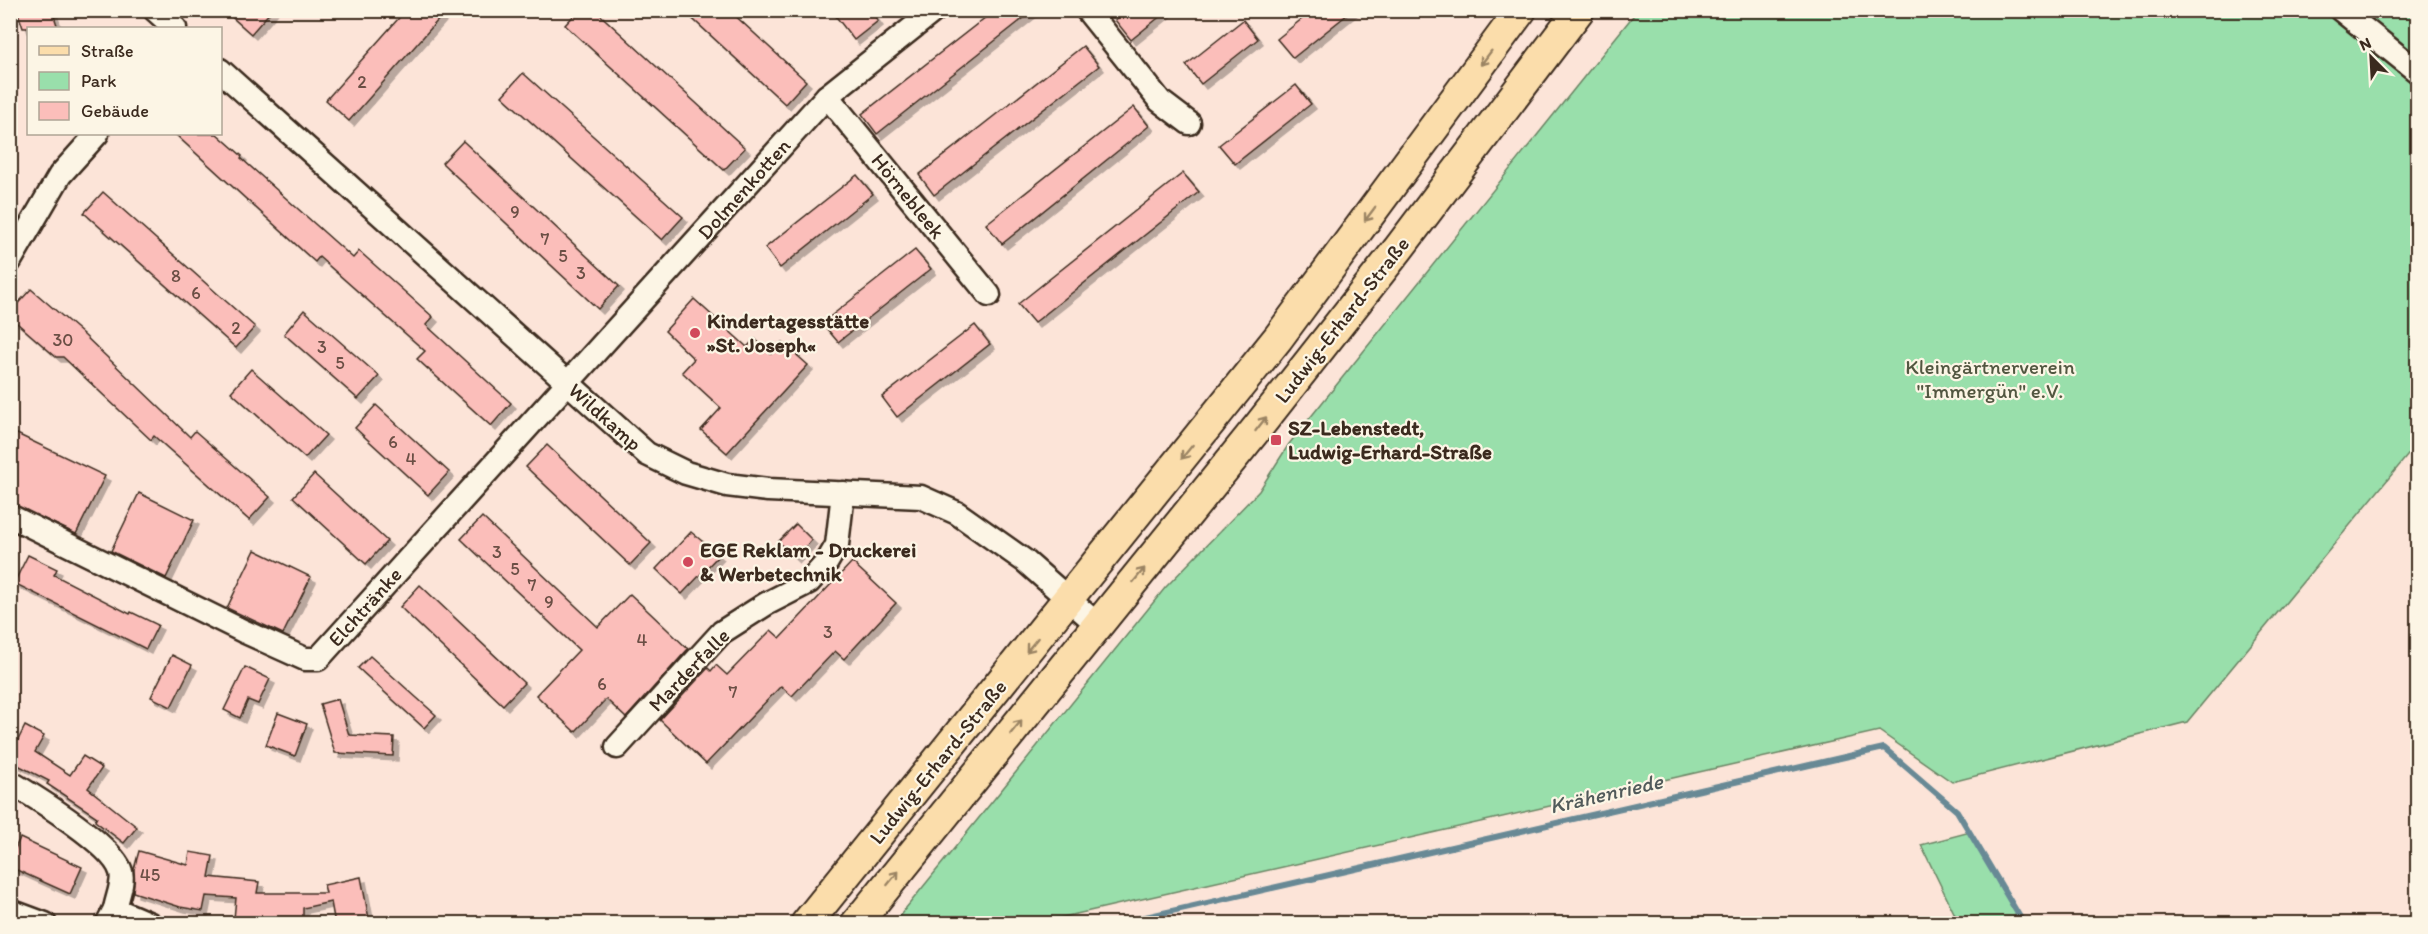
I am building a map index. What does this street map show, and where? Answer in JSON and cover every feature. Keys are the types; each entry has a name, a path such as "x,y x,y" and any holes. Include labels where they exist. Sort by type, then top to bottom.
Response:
{"main road":[{"name":"Ludwig-Erhard-Straße","path":"806,924 1278,338 1521,10"},
{"name":"Ludwig-Erhard-Straße","path":"856,924 1391,258 1579,10"}],"street":[{"path":"155,10 174,27"},
{"name":"Dolmenkotten","path":"568,384 827,96 934,10"},
{"path":"1087,10 1160,101 1189,123"},
{"path":"2341,10 2418,72"},
{"name":"Wildkamp","path":"222,72 647,454 686,473 727,485 768,490 921,497 957,513 1025,561 1069,599"},
{"name":"Hörnebleek","path":"827,96 989,295"},
{"path":"10,261 60,176 96,135"},
{"name":"Elchtränke","path":"10,516 243,631 305,659 318,658 568,384"},
{"name":"Marderfalle","path":"617,747 722,632 766,604 809,582 821,569 837,545 843,494"},
{"path":"1069,599 1098,625"},
{"path":"10,782 50,806 117,862 122,875 111,916 150,924"},
{"path":"10,911 45,924"}],"green space":[{"name":"Kleingärtnerverein \"Immergün\" e.V.","path":"1637,11 2417,11 2417,444 2187,722 1952,782 1879,731 1037,923 893,924 1165,588 1259,491 1289,444"},
{"path":"1970,832 2024,923 1959,923 1921,845"}],"building":[{"path":"17,10 52,10 58,27 27,27 23,28"},
{"path":"224,10 272,10 251,34"},
{"path":"406,10 447,10 349,121 326,100"},
{"path":"579,10 595,10 745,148 724,170 565,25"},
{"path":"683,10 729,10 806,81 785,104"},
{"path":"831,10 870,10 878,21 854,40"},
{"path":"995,10 1034,10 877,134 862,114"},
{"path":"1128,10 1168,10 1131,40 1115,20"},
{"path":"1313,10 1353,10 1293,58 1277,39"},
{"path":"1243,20 1258,39 1201,84 1186,65"},
{"path":"1083,46 1099,66 934,195 919,175"},
{"path":"523,73 683,217 662,240 502,96"},
{"path":"1296,85 1311,104 1235,164 1219,145"},
{"path":"1134,107 1149,126 1002,244 986,224"},
{"path":"176,135 218,135 353,258 359,251 433,317 426,325 511,403 491,426 417,359 425,351 319,257 315,262"},
{"path":"463,141 619,286 598,309 442,163"},
{"path":"1183,173 1199,192 1034,323 1018,304"},
{"path":"857,175 873,194 780,268 765,248"},
{"path":"103,192 255,327 236,348 84,213"},
{"path":"915,250 931,269 838,342 822,323"},
{"path":"31,289 83,334 190,437 195,431 270,497 249,520 154,436 151,440 63,357 56,357 10,317 10,312"},
{"path":"694,299 747,347 755,339 771,354 782,342 808,365 727,453 701,430 721,408 682,372 694,359 665,331"},
{"path":"304,310 379,376 358,399 284,334"},
{"path":"975,325 990,344 897,417 882,397"},
{"path":"251,369 326,435 305,458 231,392"},
{"path":"376,405 449,472 428,495 355,428"},
{"path":"15,433 105,476 76,534 10,503 10,441"},
{"path":"547,445 651,543 630,565 526,467"},
{"path":"314,474 387,541 366,564 293,497"},
{"path":"139,493 194,520 166,578 111,551"},
{"path":"482,517 598,627 630,594 688,649 626,718 606,699 575,732 536,695 579,650 461,539"},
{"path":"796,524 812,540 795,558 778,542"},
{"name":"EGE Reklam - Druckerei & Werbetechnik","path":"691,532 719,555 682,594 656,569"},
{"path":"255,550 311,577 283,634 227,608"},
{"path":"28,555 57,569 54,575 130,614 131,612 158,625 146,649 14,583"},
{"path":"852,562 896,603 844,659 835,651 792,696 781,686 706,764 660,720 708,668 711,671 716,665 727,675 771,630 780,638"},
{"path":"420,585 524,683 503,705 400,607"},
{"path":"172,655 192,665 171,707 151,697"},
{"path":"370,656 436,715 424,728 358,668"},
{"path":"245,667 270,679 258,704 248,700 240,718 224,710"},
{"path":"338,699 349,735 394,737 393,756 335,753 320,704"},
{"path":"278,713 307,724 295,756 266,745"},
{"path":"25,726 44,736 35,752 70,775 83,756 102,768 88,788 137,827 124,843 95,821 97,817 47,784 49,781 10,761 10,741 16,744"},
{"path":"20,838 82,867 70,894 10,867 10,859"},
{"path":"139,851 188,865 190,852 213,856 209,877 259,882 257,893 326,893 324,885 361,877 370,924 335,924 331,902 303,908 303,924 234,919 236,898 206,896 203,911 180,907 133,892 134,869"}],"waterway":[{"name":"Krähenriede","path":"1115,924 1884,748 1957,811 2024,924"}],"place":[{"name":"Kindertagesstätte »St. Joseph«","path":"695,333"},
{"name":"SZ-Lebenstedt, Ludwig-Erhard-Straße","path":"1276,440"},
{"name":"EGE Reklam - Druckerei & Werbetechnik","path":"688,562"}]}
